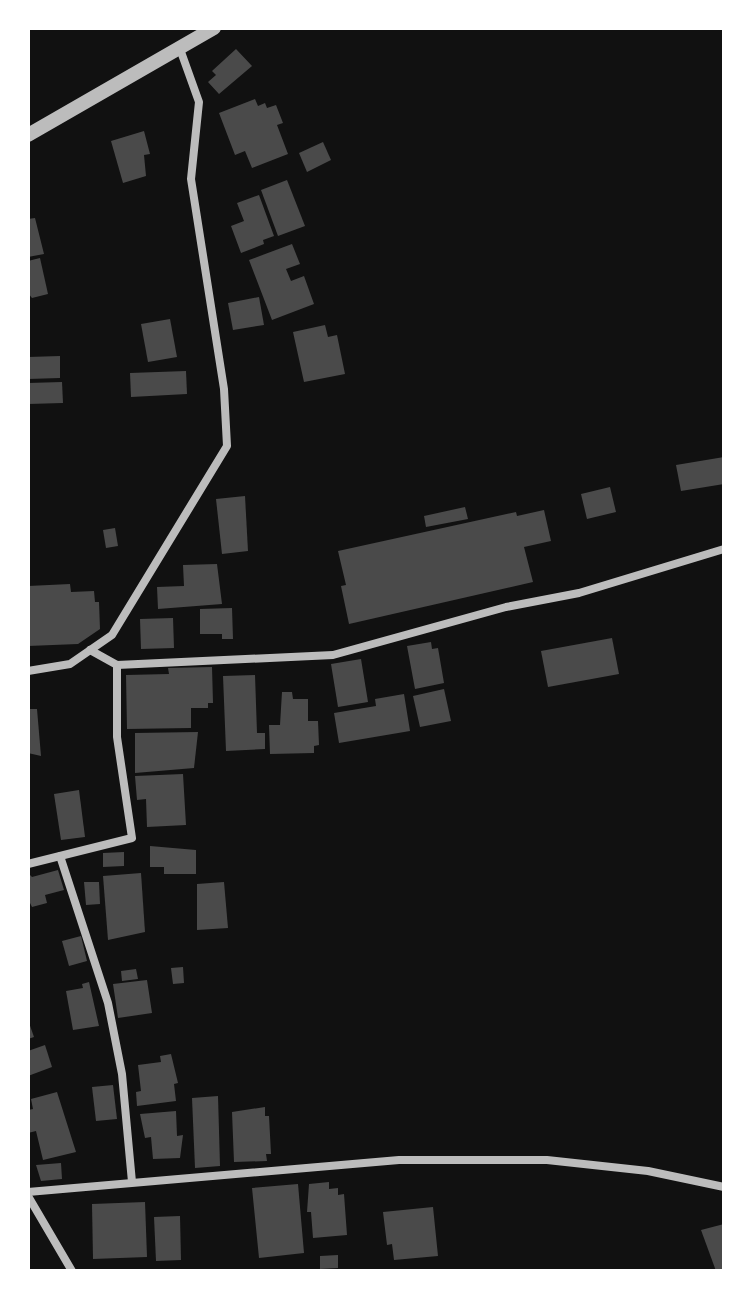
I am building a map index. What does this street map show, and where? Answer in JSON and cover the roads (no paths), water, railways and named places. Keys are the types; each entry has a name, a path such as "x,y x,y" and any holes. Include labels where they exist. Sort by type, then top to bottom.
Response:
{"street":[{"path":"28,135 214,28"},
{"path":"28,671 70,664 112,635 227,446 224,389 191,179 199,102 180,49"},
{"path":"90,650 117,665 333,655 506,607 579,593 724,549"},
{"path":"28,864 132,838 117,737 117,665"},
{"path":"60,856 108,1003 122,1074 132,1182"},
{"path":"72,1271 28,1194 132,1182 399,1160 547,1160 648,1171 724,1187"}]}
